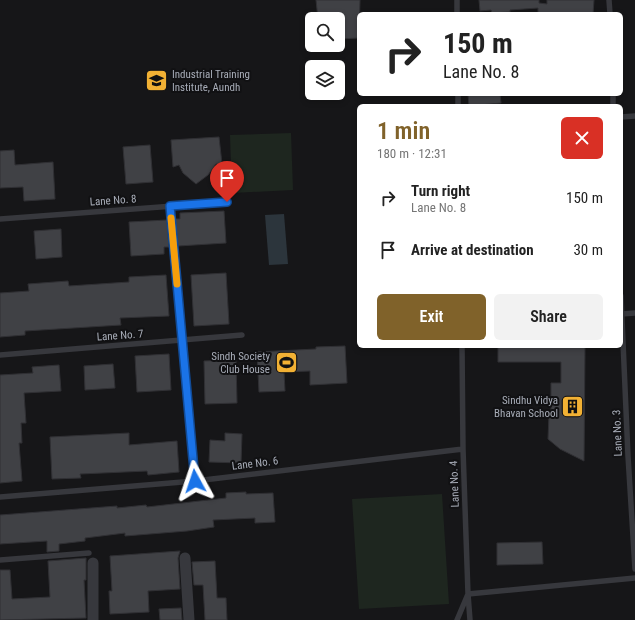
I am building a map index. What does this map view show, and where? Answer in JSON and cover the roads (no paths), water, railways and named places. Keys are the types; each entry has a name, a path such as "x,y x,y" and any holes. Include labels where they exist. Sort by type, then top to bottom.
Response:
{"street":[{"path":"91,558 93,620"},
{"path":"185,558 189,620"}],"lane":[{"path":"456,0 457,12"},
{"path":"609,0 610,12"},
{"path":"623,117 635,116"},
{"name":"Lane No. 8","path":"0,219 227,202"},
{"path":"170,206 195,481"},
{"path":"623,314 635,313"},
{"name":"Lane No. 7","path":"0,355 242,335"},
{"name":"Lane No. 4","path":"457,620 468,594 463,449 462,348"},
{"name":"Lane No. 3","path":"623,348 635,569"},
{"name":"Lane No. 6","path":"0,497 195,481 463,449"},
{"path":"628,456 635,456"},
{"path":"0,560 91,558"},
{"path":"470,620 468,594 635,578"}],"place":[{"name":"Industrial Training Institute, Aundh","path":"156,80"},
{"name":"Sindh Society Club House","path":"286,362"},
{"name":"Sindhu Vidya Bhavan School","path":"573,406"}]}
